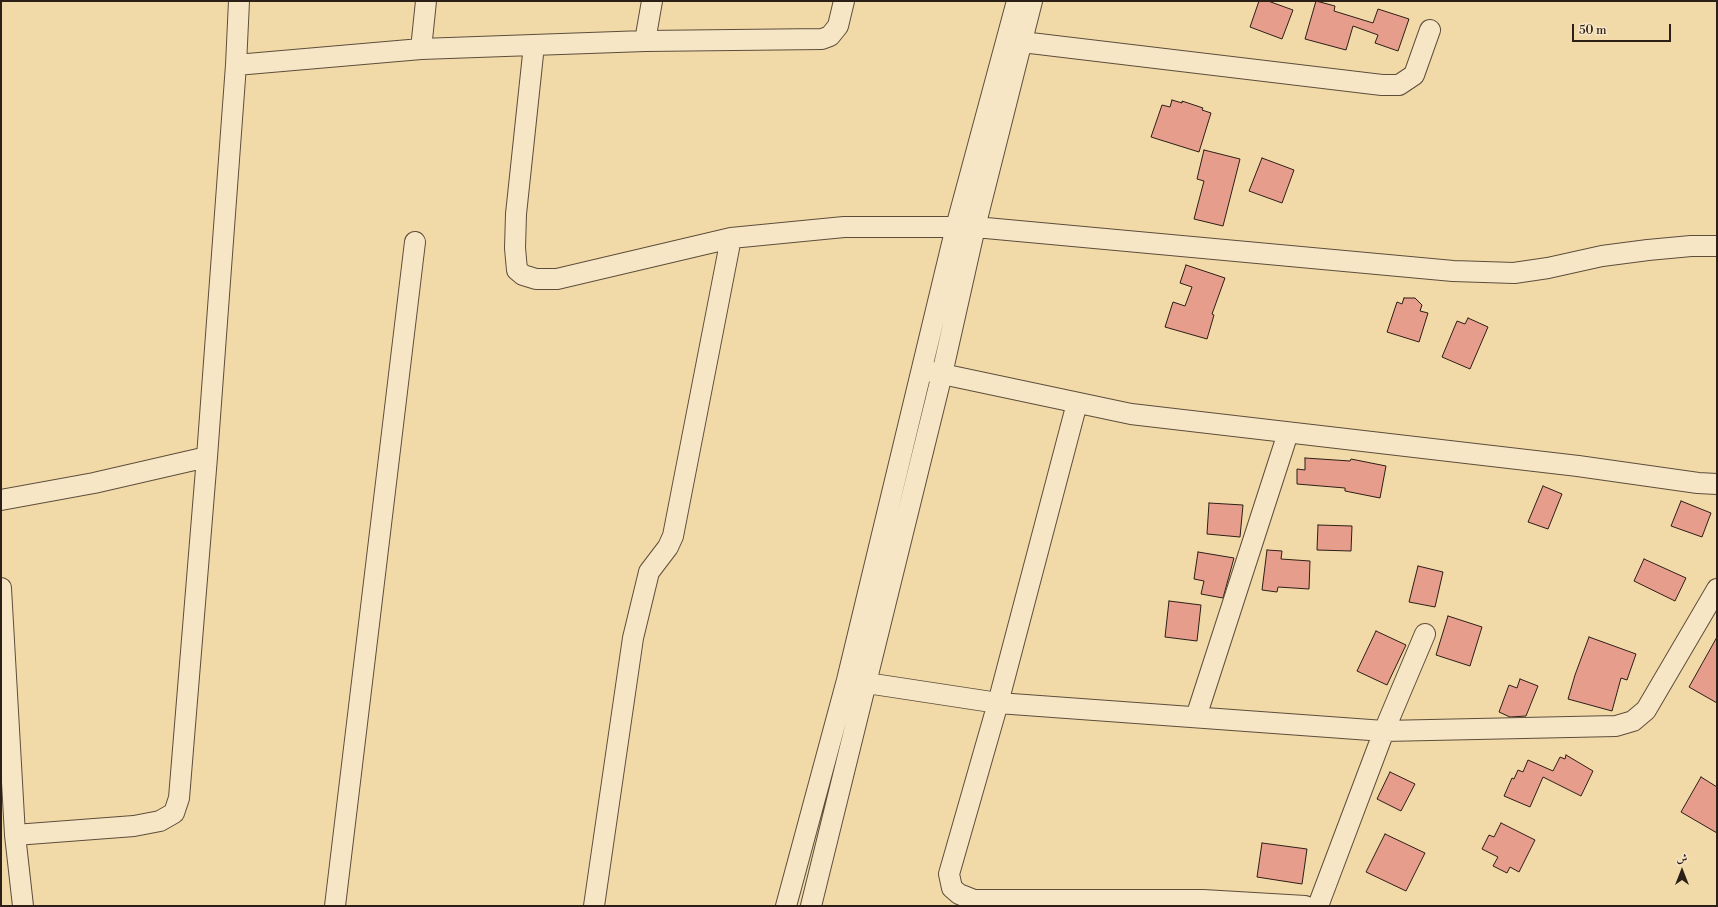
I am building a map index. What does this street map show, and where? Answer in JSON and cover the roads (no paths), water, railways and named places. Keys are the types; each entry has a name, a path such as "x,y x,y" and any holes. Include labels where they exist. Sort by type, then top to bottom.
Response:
{"street":[{"path":"15,835 134,826 160,821 174,813 179,798 207,457 236,65 239,1"},
{"path":"421,49 426,1"},
{"path":"645,41 652,1"},
{"path":"236,65 421,49 645,41 822,39 830,36 838,26 844,1"},
{"path":"786,906 856,681 942,374 966,227 1017,1"},
{"path":"811,906 856,681 922,370 1022,42 1032,1"},
{"path":"1022,42 1382,85 1399,85 1414,75 1430,30"},
{"path":"534,45 516,214 515,248 517,270 524,275 536,279 557,279 731,238 844,227 966,227 1453,271 1514,273 1548,268 1602,256 1691,246 1717,246"},
{"path":"594,906 633,638 649,572 668,547 673,536 731,238"},
{"path":"335,906 415,242"},
{"path":"922,370 1131,414 1578,466 1698,483 1717,484"},
{"path":"1076,403 998,703 949,874 952,888 959,894 974,900 1203,900 1305,906"},
{"path":"1196,718 1288,433"},
{"path":"1,500 94,483 207,457"},
{"path":"856,681 998,703 1384,731 1616,726 1633,721 1646,710 1717,589"},
{"path":"1,596 15,835 23,906"},
{"path":"1318,906 1384,731 1425,634"}]}
